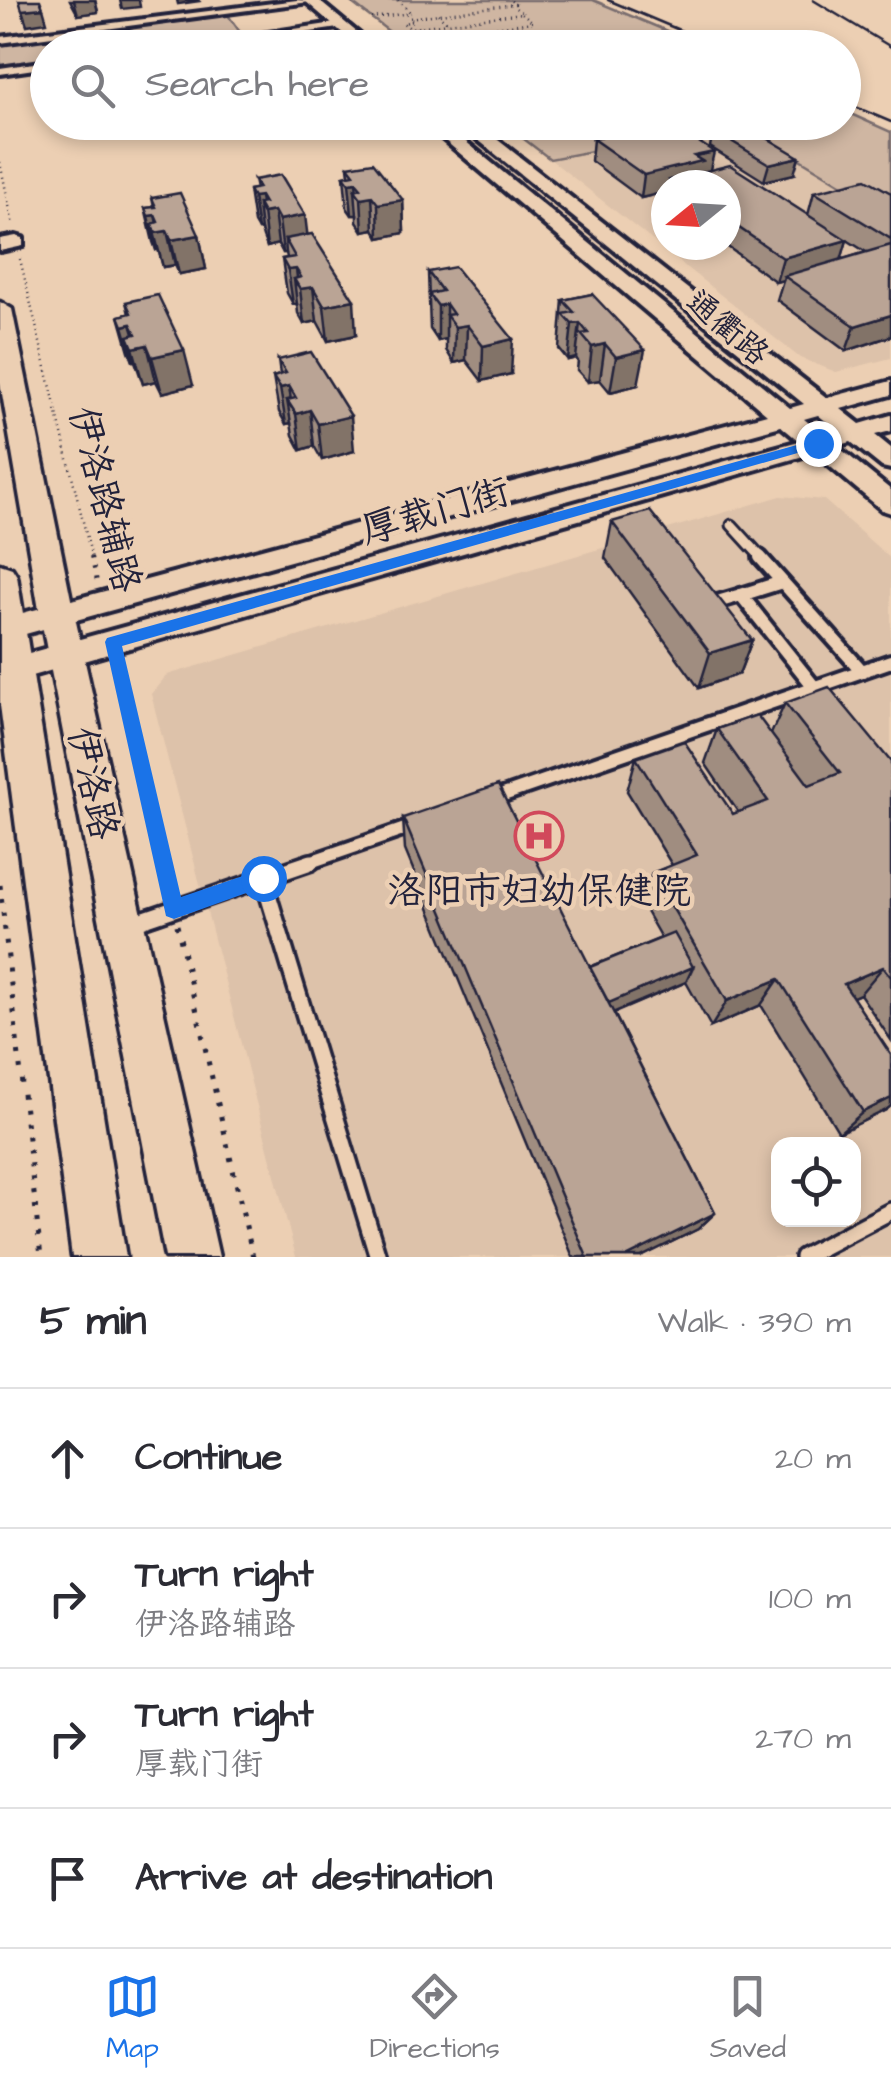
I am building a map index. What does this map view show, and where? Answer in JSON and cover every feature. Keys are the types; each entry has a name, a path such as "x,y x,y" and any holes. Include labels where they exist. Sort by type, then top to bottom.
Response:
{"main road":[{"name":"伊洛路","path":"0,309 61,635 192,1257"},
{"name":"伊洛路","path":"0,576 5,650 99,1257"}],"street":[{"path":"75,30 311,0 346,30"},
{"path":"286,2 320,30"},
{"path":"331,30 341,26"},
{"path":"0,40 30,36"},
{"path":"0,71 30,67"},
{"name":"通衢路","path":"453,140 891,504"},
{"name":"通衢路","path":"487,140 891,460"},
{"name":"厚载门街","path":"5,650 61,635 102,602 891,388"},
{"name":"厚载门街","path":"5,650 61,635 113,642 891,423"}],"lane":[{"path":"732,524 862,671"},
{"path":"690,610 782,582"},
{"path":"741,594 826,703"},
{"path":"466,808 891,661"},
{"path":"125,926 428,820"},
{"path":"263,878 378,1257"},
{"path":"802,1257 891,1212"}],"path":[{"path":"352,2 373,0"},
{"path":"398,0 416,17"},
{"path":"417,30 404,22 510,2 532,22 472,30"},
{"path":"475,9 485,18"},
{"path":"371,18 411,12"},
{"path":"438,14 448,23"},
{"path":"415,28 522,14"},
{"path":"504,26 508,30"},
{"name":"伊洛路辅路","path":"0,162 8,239 102,602"},
{"name":"伊洛路辅路","path":"113,642 253,1257"},
{"path":"0,885 41,1257"}],"shaded area":[{"path":"348,0 593,0 664,30 387,30"},
{"path":"228,15 238,30 110,30"},
{"path":"30,40 30,63 0,66 0,44"},
{"path":"861,119 891,132 891,214 768,140 861,140"},
{"path":"525,140 650,140 550,159"},
{"path":"650,140 768,140 891,214 891,358 836,372 800,358 677,260 741,260 741,170 651,170 651,239 550,159"},
{"name":"洛阳市妇幼保健院","path":"781,496 824,500 891,559 891,1257 296,1257 151,694 167,675"}],"building":[{"path":"19,0 40,0 43,8 22,10"},
{"path":"594,140 696,140 714,152 694,156 702,161 651,170 644,175"},
{"path":"729,140 770,140 799,157 769,164"},
{"path":"373,162 403,200 378,204 372,196 361,198 355,190 361,188 344,176 354,174 348,166"},
{"path":"730,165 738,170 710,170"},
{"path":"741,172 847,240 783,258 741,229"},
{"path":"281,175 305,215 279,220 274,211 263,213 258,204 264,203 260,196 253,197 249,190 259,188 254,180"},
{"path":"866,179 891,193 891,239 814,192"},
{"path":"180,193 199,235 171,240 167,231 155,233 152,224 158,222 155,215 148,216 145,208 156,207 152,198"},
{"path":"312,234 354,300 324,306 313,287 300,289 294,279 301,277 296,269 288,270 282,259 295,257 285,239"},
{"path":"891,245 891,315 855,326 784,276"},
{"path":"455,267 513,339 483,346 467,325 455,327 446,315 453,314 446,304 438,306 429,294 442,291 428,272"},
{"path":"592,294 645,350 616,357 605,344 592,347 581,334 588,333 580,323 572,324 563,314 574,312 563,300"},
{"path":"158,295 184,350 152,357 147,345 133,348 128,336 136,334 131,324 123,326 119,316 131,313 126,302"},
{"path":"311,352 351,416 318,424 310,410 296,414 287,400 296,398 289,386 280,388 273,377 286,373 278,360"},
{"path":"650,511 752,640 710,653 612,522"},
{"path":"829,687 891,762 891,977 883,967 844,984 891,1055 891,1098 863,1112 779,979 727,1001 652,873 697,855 636,758 684,741 733,814 768,801 717,729 757,715 809,785 840,773 785,703"},
{"path":"498,785 715,1213 626,1257 587,1257 403,818"},
{"path":"674,933 693,967 609,1003 590,967"}],"railway":[{"path":"608,0 679,30"},
{"path":"813,0 891,47"},
{"path":"861,109 891,122"}],"place":[{"name":"洛阳市妇幼保健院","path":"539,836"}],"route":[{"path":"263,878 174,910 113,642 818,443"}]}
